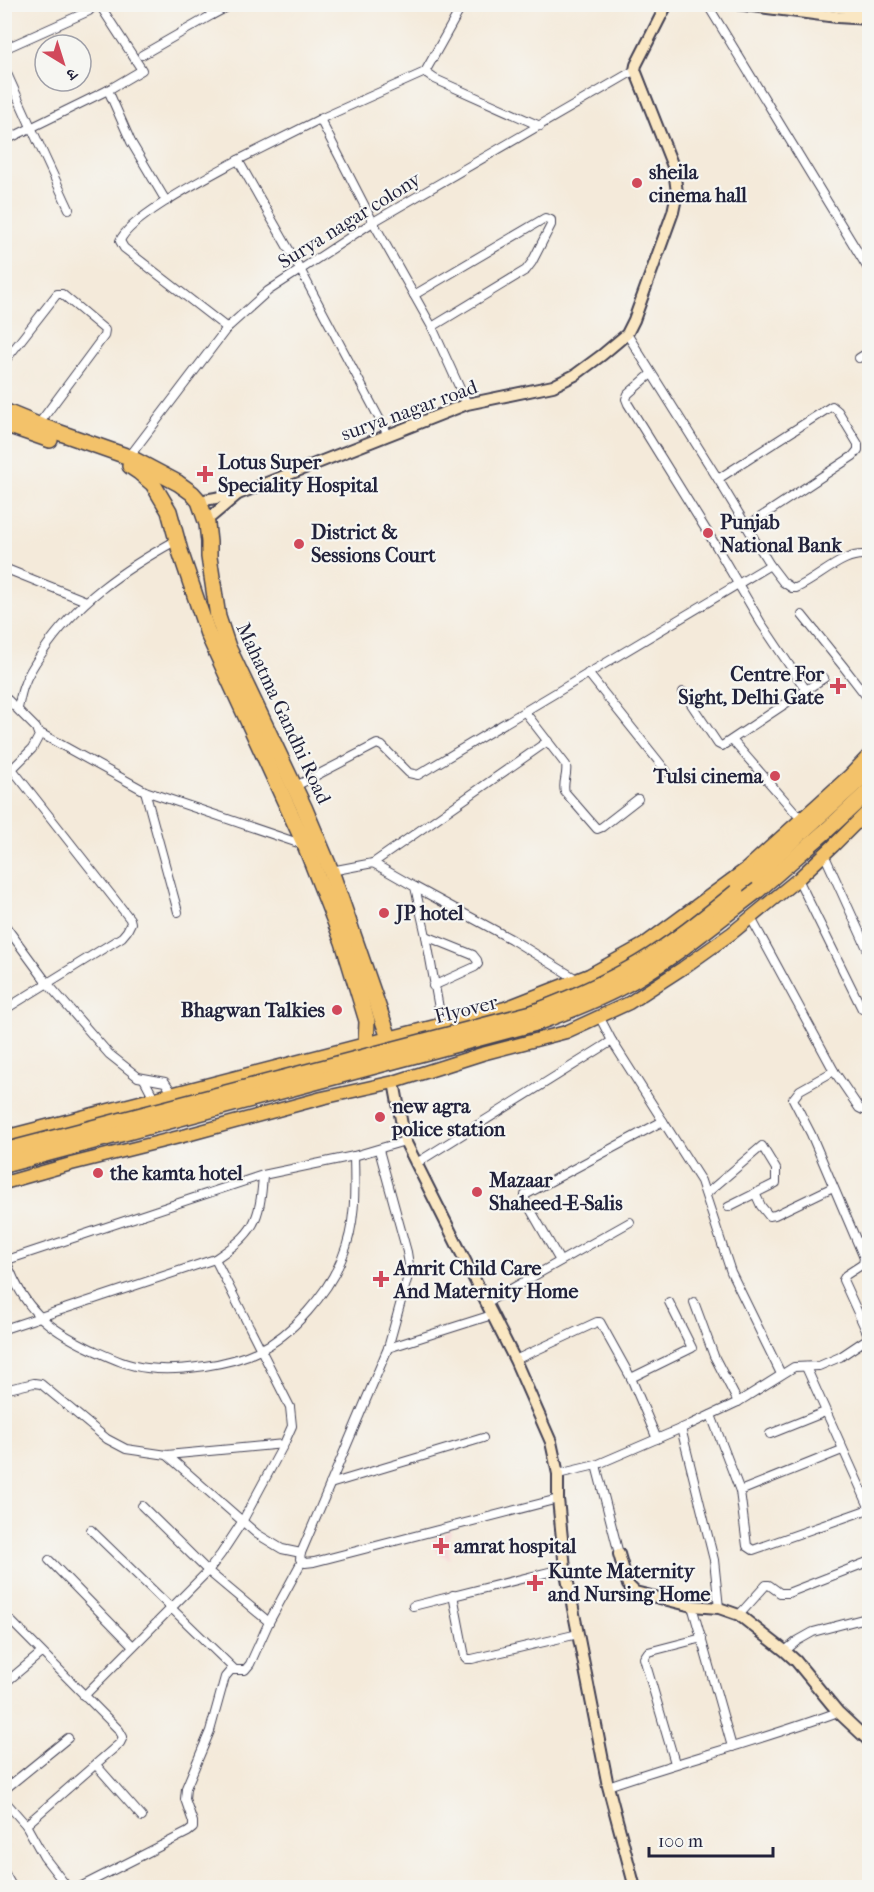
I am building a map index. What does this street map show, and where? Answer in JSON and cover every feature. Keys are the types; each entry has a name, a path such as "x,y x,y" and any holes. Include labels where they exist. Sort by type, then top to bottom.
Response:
{"highway":[{"path":"4,411 129,457 178,483 195,497"},
{"name":"Mahatma Gandhi Road","path":"4,424 132,467 153,484 169,511 208,634 305,845 343,942 368,1021 366,1045"},
{"path":"169,511 178,498 195,497"},
{"name":"Mahatma Gandhi Road","path":"195,497 206,521 218,617 228,647 331,871 389,1038"},
{"path":"184,563 209,557"},
{"name":"Flyover","path":"4,1151 532,1012 586,991 640,963 692,928 736,892 870,770"},
{"name":"Flyover","path":"4,1165 536,1023 565,1012 632,981 683,948 758,890 870,790"}],"main road":[{"path":"4,1137 505,1008 578,980 644,945 746,869 870,754"},
{"path":"4,1183 348,1092 394,1082 482,1054 566,1032 629,1002 683,968 732,933 798,879 870,809"},
{"path":"424,1029 433,1070"},
{"path":"337,1052 348,1092"}],"street":[{"path":"4,49 89,10 97,4 142,70 108,90 4,141"},
{"path":"207,4 212,15"},
{"path":"142,55 233,4"},
{"path":"227,328 121,245 121,238 127,230 166,201 238,160 320,119 425,72 463,4"},
{"path":"635,70 667,4"},
{"path":"707,4 870,272"},
{"path":"737,4 870,19"},
{"path":"812,4 870,11"},
{"path":"4,67 69,209"},
{"name":"Surya nagar colony","path":"129,457 227,328 268,291 373,222 635,70"},
{"name":"surya nagar road","path":"195,497 238,494 467,404 553,386 575,375 627,334 664,240 677,193 674,169 635,70"},
{"path":"425,72 435,79 540,126"},
{"path":"108,90 131,142 166,201"},
{"path":"320,119 373,222 432,327 467,404"},
{"path":"238,160 300,269 388,435"},
{"path":"414,295 545,218 551,220 551,225 526,270 432,327"},
{"path":"4,362 57,294 62,294 105,330 104,336 38,425"},
{"path":"627,334 770,565 783,582 796,588 845,559 859,555 870,556"},
{"path":"859,358 870,351"},
{"path":"651,374 628,394 627,401 766,632 806,690"},
{"path":"718,478 832,406 838,411 858,444 858,450 853,456 747,526"},
{"path":"206,521 238,494"},
{"path":"18,708 24,685 33,666 50,640 86,601 143,558 177,540"},
{"path":"294,788 377,744 382,746 409,773 418,775 770,565"},
{"path":"4,568 86,601"},
{"path":"802,615 870,701"},
{"path":"588,674 667,772"},
{"path":"684,692 718,744 722,746 824,678"},
{"path":"4,696 39,732 145,791 305,845"},
{"path":"525,712 566,765 564,786 566,792 597,829 603,828 638,799"},
{"path":"4,777 32,749 38,740 39,732"},
{"path":"373,863 548,741"},
{"path":"732,741 801,819"},
{"path":"4,1010 122,936 128,931 131,923 13,770"},
{"path":"145,791 178,912"},
{"path":"824,854 870,955"},
{"path":"331,871 373,863 512,939 578,980"},
{"path":"798,879 862,1009"},
{"path":"415,887 441,1024"},
{"path":"751,918 834,1071 859,1108 863,1110 870,1107"},
{"path":"4,924 48,984 109,1054 144,1079 165,1082 173,1094"},
{"path":"426,936 473,955 478,962 475,967 433,986"},
{"path":"599,1017 701,1181 731,1272 781,1374"},
{"path":"415,1164 612,1041"},
{"path":"558,1474 596,1465 657,1439 738,1402 794,1367 819,1366 835,1360 869,1337 843,1280 846,1275 863,1264 864,1258 811,1134 793,1099 800,1090 834,1071"},
{"path":"144,1079 154,1098"},
{"path":"394,1082 405,1141 415,1164 515,1360 551,1442 558,1474 558,1499 565,1568 608,1786 635,1887"},
{"path":"560,1261 525,1200 525,1195 663,1121"},
{"path":"354,1156 356,1201 348,1240 337,1269 326,1287 298,1320 276,1340 260,1350 236,1359 188,1368 147,1368 119,1361 91,1349 40,1318 23,1297 5,1260 263,1175 354,1156 405,1141"},
{"path":"706,1194 762,1146 776,1169 776,1183 728,1207"},
{"path":"78,1887 193,1828 185,1799 186,1788 210,1731 225,1677 228,1671 245,1670 250,1665 268,1622 301,1557 388,1348 408,1276 407,1252 379,1150"},
{"path":"4,1329 215,1259 236,1245 251,1230 262,1202 263,1175"},
{"path":"755,1193 769,1216 833,1187"},
{"path":"486,1303 630,1222"},
{"path":"84,1696 221,1554 242,1522 292,1426 290,1407 215,1259"},
{"path":"631,1378 692,1348 669,1302"},
{"path":"694,1302 714,1356 738,1402"},
{"path":"388,1348 492,1315"},
{"path":"515,1360 598,1322 602,1324 631,1378 657,1439"},
{"path":"711,1415 740,1491 747,1546 753,1550 869,1509 806,1367"},
{"path":"4,1390 34,1383 42,1384 116,1445 142,1452 167,1455 284,1444"},
{"path":"770,1434 825,1412"},
{"path":"681,1428 714,1560 719,1608"},
{"path":"330,1484 483,1438"},
{"path":"740,1491 842,1450"},
{"path":"167,1455 242,1522 270,1543 301,1557 306,1564 558,1499"},
{"path":"596,1465 619,1554 628,1585 632,1590 692,1606 719,1608 739,1615 785,1651 838,1712 870,1742"},
{"path":"142,1506 208,1570 268,1622"},
{"path":"91,1530 234,1669"},
{"path":"49,1560 133,1646"},
{"path":"739,1615 766,1585 780,1593 788,1593 870,1561"},
{"path":"413,1606 565,1568"},
{"path":"453,1595 467,1659 578,1634"},
{"path":"692,1606 732,1748"},
{"path":"785,1651 813,1632 870,1617"},
{"path":"4,1618 11,1620 123,1737 120,1743 26,1825"},
{"path":"675,1763 644,1658 650,1652 702,1638"},
{"path":"4,1684 41,1653"},
{"path":"608,1786 675,1763 783,1732 838,1712"},
{"path":"4,1791 68,1737"},
{"path":"96,1764 142,1817"},
{"path":"4,1800 26,1825 44,1857 68,1887"},
{"path":"4,1872 12,1887"}],"shaded area":[{"name":"amrat hospital","path":"452,1530 447,1540 450,1559 436,1552 432,1540"}],"place":[{"name":"sheila cinema hall","path":"637,183"},
{"name":"Lotus Super Speciality Hospital","path":"205,474"},
{"name":"Punjab National Bank","path":"708,533"},
{"name":"District & Sessions Court","path":"299,544"},
{"name":"Centre For Sight, Delhi Gate","path":"838,686"},
{"name":"Tulsi cinema","path":"775,776"},
{"name":"JP hotel","path":"384,913"},
{"name":"Bhagwan Talkies","path":"337,1010"},
{"name":"new agra police station","path":"380,1117"},
{"name":"the kamta hotel","path":"98,1173"},
{"name":"Mazaar Shaheed-E-Salis","path":"477,1192"},
{"name":"Amrit Child Care And Maternity Home","path":"381,1279"},
{"name":"amrat hospital","path":"441,1546"},
{"name":"Kunte Maternity and Nursing Home","path":"535,1583"}]}
